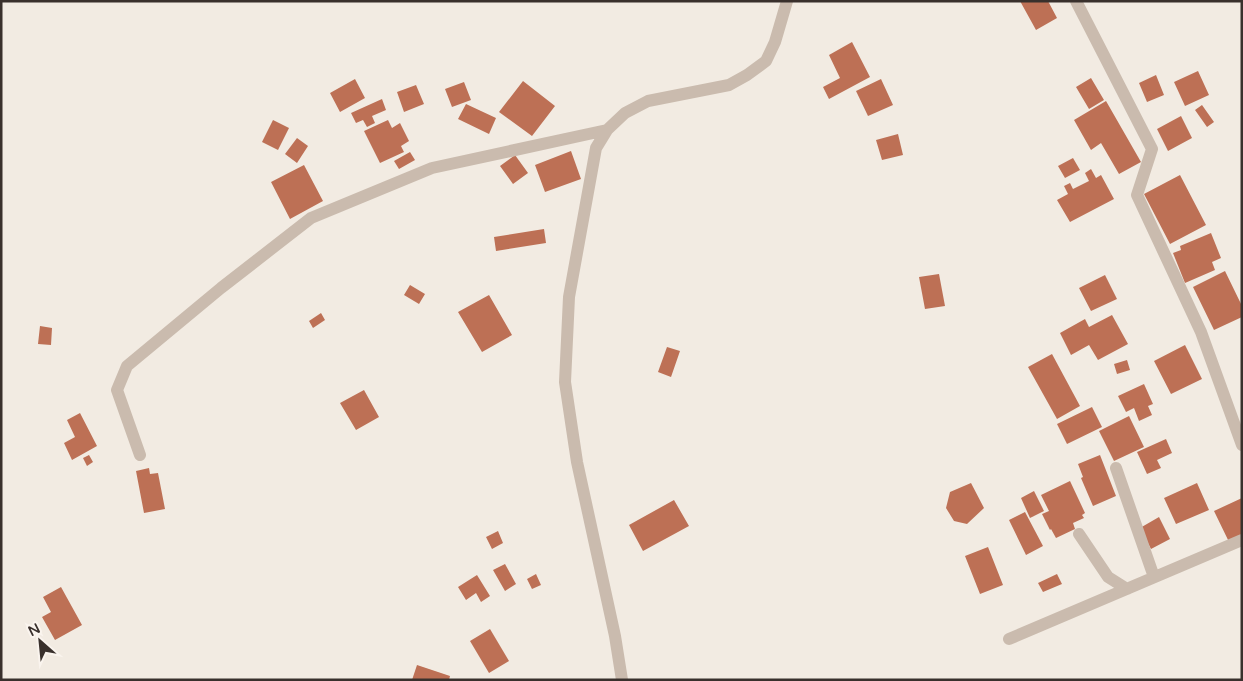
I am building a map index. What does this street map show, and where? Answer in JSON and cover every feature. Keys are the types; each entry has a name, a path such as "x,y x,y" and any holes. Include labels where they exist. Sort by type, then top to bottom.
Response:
{"street":[{"path":"622,680 615,636 577,462 565,382 569,297 596,148 607,130 625,113 648,101 729,84 747,75 766,61 776,42 787,1"},
{"path":"1076,1 1152,149 1137,196 1201,332 1242,445"},
{"path":"140,454 117,390 127,366 221,288 311,218 432,168 607,130"},
{"path":"1116,468 1154,577"},
{"path":"1079,534 1108,577 1128,589"},
{"path":"1008,639 1242,540"}],"building":[{"path":"1020,1 1048,1 1057,18 1036,30"},
{"path":"852,42 870,77 829,99 823,87 840,78 829,55"},
{"path":"1198,71 1209,95 1185,106 1174,82"},
{"path":"1156,75 1164,95 1147,102 1139,83"},
{"path":"1091,78 1104,100 1089,109 1076,87"},
{"path":"355,79 365,98 340,112 330,93"},
{"path":"881,79 893,105 868,116 856,91"},
{"path":"523,81 555,106 532,136 499,112"},
{"path":"464,82 471,100 452,107 445,89"},
{"path":"416,85 424,104 404,112 397,92"},
{"path":"382,99 386,110 372,116 375,123 367,127 363,120 356,123 351,113"},
{"path":"1106,101 1141,162 1119,174 1101,143 1091,150 1074,120"},
{"path":"466,104 496,118 489,134 458,119"},
{"path":"1202,105 1214,122 1207,127 1195,110"},
{"path":"1181,116 1192,138 1168,151 1157,129"},
{"path":"273,120 289,128 278,150 262,142"},
{"path":"388,120 392,128 400,123 409,141 401,146 404,152 380,163 364,131"},
{"path":"898,134 903,155 882,160 876,140"},
{"path":"297,138 308,146 297,163 285,154"},
{"path":"571,151 581,179 545,192 535,165"},
{"path":"410,152 415,160 399,169 394,161"},
{"path":"515,155 528,173 513,184 500,166"},
{"path":"1073,158 1080,170 1065,178 1058,166"},
{"path":"304,165 323,201 290,219 271,182"},
{"path":"1091,169 1096,178 1101,175 1114,199 1070,222 1057,200 1068,194 1064,186 1070,183 1073,189 1089,181 1085,173"},
{"path":"1180,175 1206,225 1170,244 1144,194"},
{"path":"544,229 546,243 496,251 494,237"},
{"path":"1211,233 1221,258 1212,262 1215,270 1185,283 1173,253 1181,250 1180,246"},
{"path":"1225,271 1242,306 1242,317 1214,330 1193,287"},
{"path":"939,274 945,306 925,309 919,277"},
{"path":"1105,275 1117,299 1091,311 1079,288"},
{"path":"410,285 425,294 419,304 404,295"},
{"path":"489,295 512,335 482,352 458,312"},
{"path":"321,313 325,320 313,328 309,321"},
{"path":"1112,315 1128,344 1098,360 1089,345 1071,355 1060,333 1085,319 1089,327"},
{"path":"40,326 52,328 51,345 38,344"},
{"path":"1185,345 1202,379 1171,394 1154,361"},
{"path":"667,347 680,351 671,377 658,372"},
{"path":"1052,354 1080,406 1057,419 1028,367"},
{"path":"1127,360 1130,370 1117,374 1114,364"},
{"path":"1144,384 1153,404 1148,406 1152,415 1139,421 1134,408 1126,412 1118,396"},
{"path":"364,390 379,417 356,430 340,403"},
{"path":"1092,407 1102,427 1067,444 1057,424"},
{"path":"80,413 97,446 72,460 64,443 75,437 67,420"},
{"path":"1129,416 1144,447 1114,461 1099,431"},
{"path":"1166,439 1172,453 1157,460 1161,468 1147,474 1137,452"},
{"path":"89,455 93,462 87,466 83,458"},
{"path":"1100,455 1116,496 1093,506 1081,478 1083,477 1078,464"},
{"path":"149,468 150,474 158,473 165,509 144,513 136,471"},
{"path":"1070,481 1085,513 1082,515 1084,518 1073,523 1075,529 1056,538 1042,514 1049,511 1041,495"},
{"path":"971,483 984,508 967,524 954,521 946,508 950,492"},
{"path":"1197,483 1209,510 1176,524 1164,498"},
{"path":"1034,491 1044,511 1030,518 1021,498"},
{"path":"1242,498 1242,538 1230,544 1214,511"},
{"path":"674,500 689,526 643,551 629,525"},
{"path":"1025,512 1043,546 1026,555 1009,520"},
{"path":"1159,517 1170,539 1151,549 1140,528"},
{"path":"498,531 503,543 492,549 486,537"},
{"path":"988,547 1003,585 980,594 965,556"},
{"path":"505,564 516,584 505,591 493,570"},
{"path":"536,574 541,585 532,589 527,579"},
{"path":"1057,574 1062,584 1043,592 1038,583"},
{"path":"477,575 490,596 481,602 476,593 466,600 458,587"},
{"path":"61,587 82,625 55,640 42,617 51,612 43,597"},
{"path":"490,629 509,661 489,673 470,641"},
{"path":"417,665 450,676 449,680 412,680"}]}
